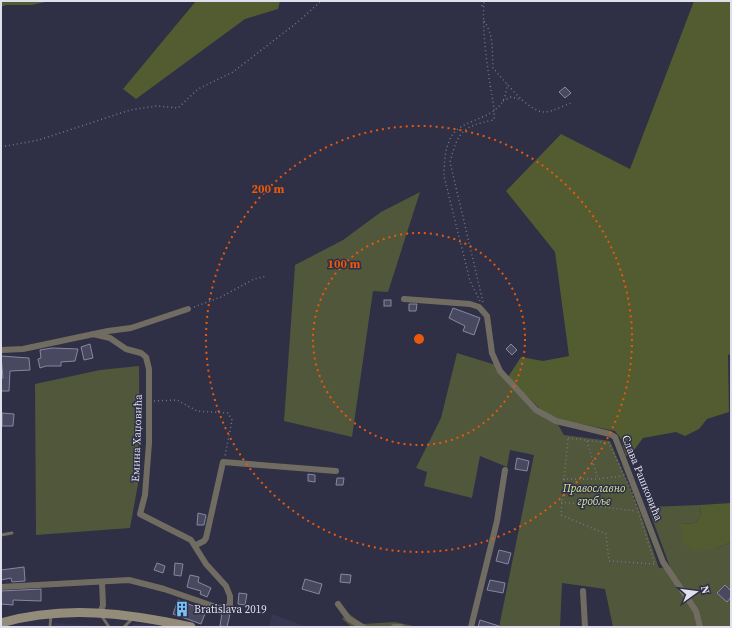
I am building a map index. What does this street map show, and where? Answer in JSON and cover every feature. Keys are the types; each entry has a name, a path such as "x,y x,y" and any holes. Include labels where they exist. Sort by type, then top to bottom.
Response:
{"main road":[{"path":"1,623 17,623 52,613 100,614 134,617 191,627"}],"street":[{"path":"404,299 470,304 479,307 487,316"},
{"name":"Емина Хаџовића","path":"1,350 22,348 131,328 188,309"},
{"name":"Слава Рашковића","path":"487,316 492,353 500,371 536,410 556,421 610,434 615,437 663,562 696,611 700,627"},
{"name":"Емина Хаџовића","path":"93,334 110,338 126,349 145,355 149,370 149,444 145,494 140,514 179,533 191,540 196,545 206,564 226,586 230,600 229,607 219,608 135,581 102,582"},
{"path":"196,545 204,542 206,538 223,462 336,471"},
{"path":"472,627 497,521 505,470"},
{"path":"1,587 102,582 103,605 100,614"},
{"path":"583,591 585,627"},
{"path":"338,604 349,619 362,627"},
{"path":"394,627 401,627"}],"lane":[{"path":"1,535 12,533"},
{"path":"50,627 52,613"},
{"path":"100,614 109,627"},
{"path":"124,627 134,617"}],"path":[{"path":"1,146 39,140 130,110 157,106 178,108 198,89 233,72 299,21 321,1"},
{"path":"483,1 483,19 495,109 494,120 479,123 464,129 455,144 450,162 484,303"},
{"path":"483,19 492,35 493,68 523,100 539,111 546,112 571,103"},
{"path":"487,316 470,281 446,183 444,166 449,140 454,133 460,128 486,117 495,109 503,101 507,94 507,84"},
{"path":"503,101 515,97 523,100"},
{"path":"188,309 221,297 254,279 266,276"},
{"path":"149,401 177,400 197,410 228,413 232,420 223,462"},
{"path":"568,438 588,440 609,443 632,492 655,564 609,561 606,534 561,515 563,479 568,438"},
{"path":"588,440 598,479"},
{"path":"563,479 598,479 625,476"},
{"path":"561,502 644,512"}],"shaded area":[{"path":"272,614 307,627 269,627"},
{"path":"54,623 100,626 101,627 53,627"},
{"path":"134,624 155,625 161,627 130,627"}],"green space":[{"path":"1,1 50,1 32,5 6,5 1,7"},
{"path":"196,1 280,1 278,9 245,19 136,99 123,89"},
{"path":"694,1 731,1 731,354 728,355 729,412 707,419 699,429 685,436 676,432 643,438 632,453 626,456 621,439 615,431 557,419 540,409 508,377 521,357 543,361 569,356 555,252 506,191 561,134 630,169"},
{"path":"420,192 388,292 373,291 352,437 284,421 295,265 343,240 381,212"},
{"name":"Православно гробље","path":"457,353 496,365 538,411 556,421 564,435 610,441 640,512 659,568 670,567 648,507 700,505 701,516 695,523 680,524 717,548 731,542 731,627 613,627 605,589 562,583 560,627 499,627 534,455 510,450 507,467 480,456 472,498 424,486 427,472 416,468 441,418"},
{"path":"139,366 140,473 130,528 36,535 35,384 100,370"},
{"path":"731,503 731,542 717,548 694,552 682,542 680,524 695,523 701,516 700,505"},
{"path":"348,613 363,624 395,622 418,627 352,627 342,619"}],"building":[{"path":"565,87 571,93 565,98 559,92"},
{"path":"384,300 391,300 391,306 384,306"},
{"path":"409,304 417,304 416,311 409,311"},
{"path":"453,308 480,318 474,335 463,331 465,326 449,318"},
{"path":"90,344 93,358 84,360 81,347"},
{"path":"511,344 517,350 512,355 506,349"},
{"path":"52,348 78,349 75,361 61,362 61,366 46,366 40,368 38,359 41,358 40,350"},
{"path":"1,356 29,358 30,370 10,371 9,391 1,391 1,378 3,378"},
{"path":"2,413 14,414 13,426 2,426"},
{"path":"517,458 529,461 527,471 515,469"},
{"path":"308,474 315,475 315,482 308,481"},
{"path":"337,478 344,478 343,485 336,485"},
{"path":"198,513 206,515 204,525 197,525"},
{"path":"499,550 511,553 508,564 496,561"},
{"path":"157,563 165,566 163,573 154,570"},
{"path":"175,563 183,564 181,576 174,575"},
{"path":"24,567 25,581 12,582 11,578 1,580 1,570"},
{"path":"341,574 351,575 350,583 340,582"},
{"path":"190,575 199,577 198,582 211,588 207,597 200,594 201,591 187,587"},
{"path":"305,579 322,584 319,594 302,589"},
{"path":"490,580 505,583 503,593 487,590"},
{"path":"725,585 731,591 731,597 727,602 717,593"},
{"path":"41,589 41,601 13,600 13,605 1,604 1,591"},
{"path":"239,593 247,594 245,605 238,604"},
{"path":"178,600 206,611 201,624 173,614"},
{"path":"222,613 230,614 227,627 220,626"},
{"path":"480,620 499,626 499,627 478,627"}],"place":[{"name":"Bratislava 2019","path":"182,609"}]}
